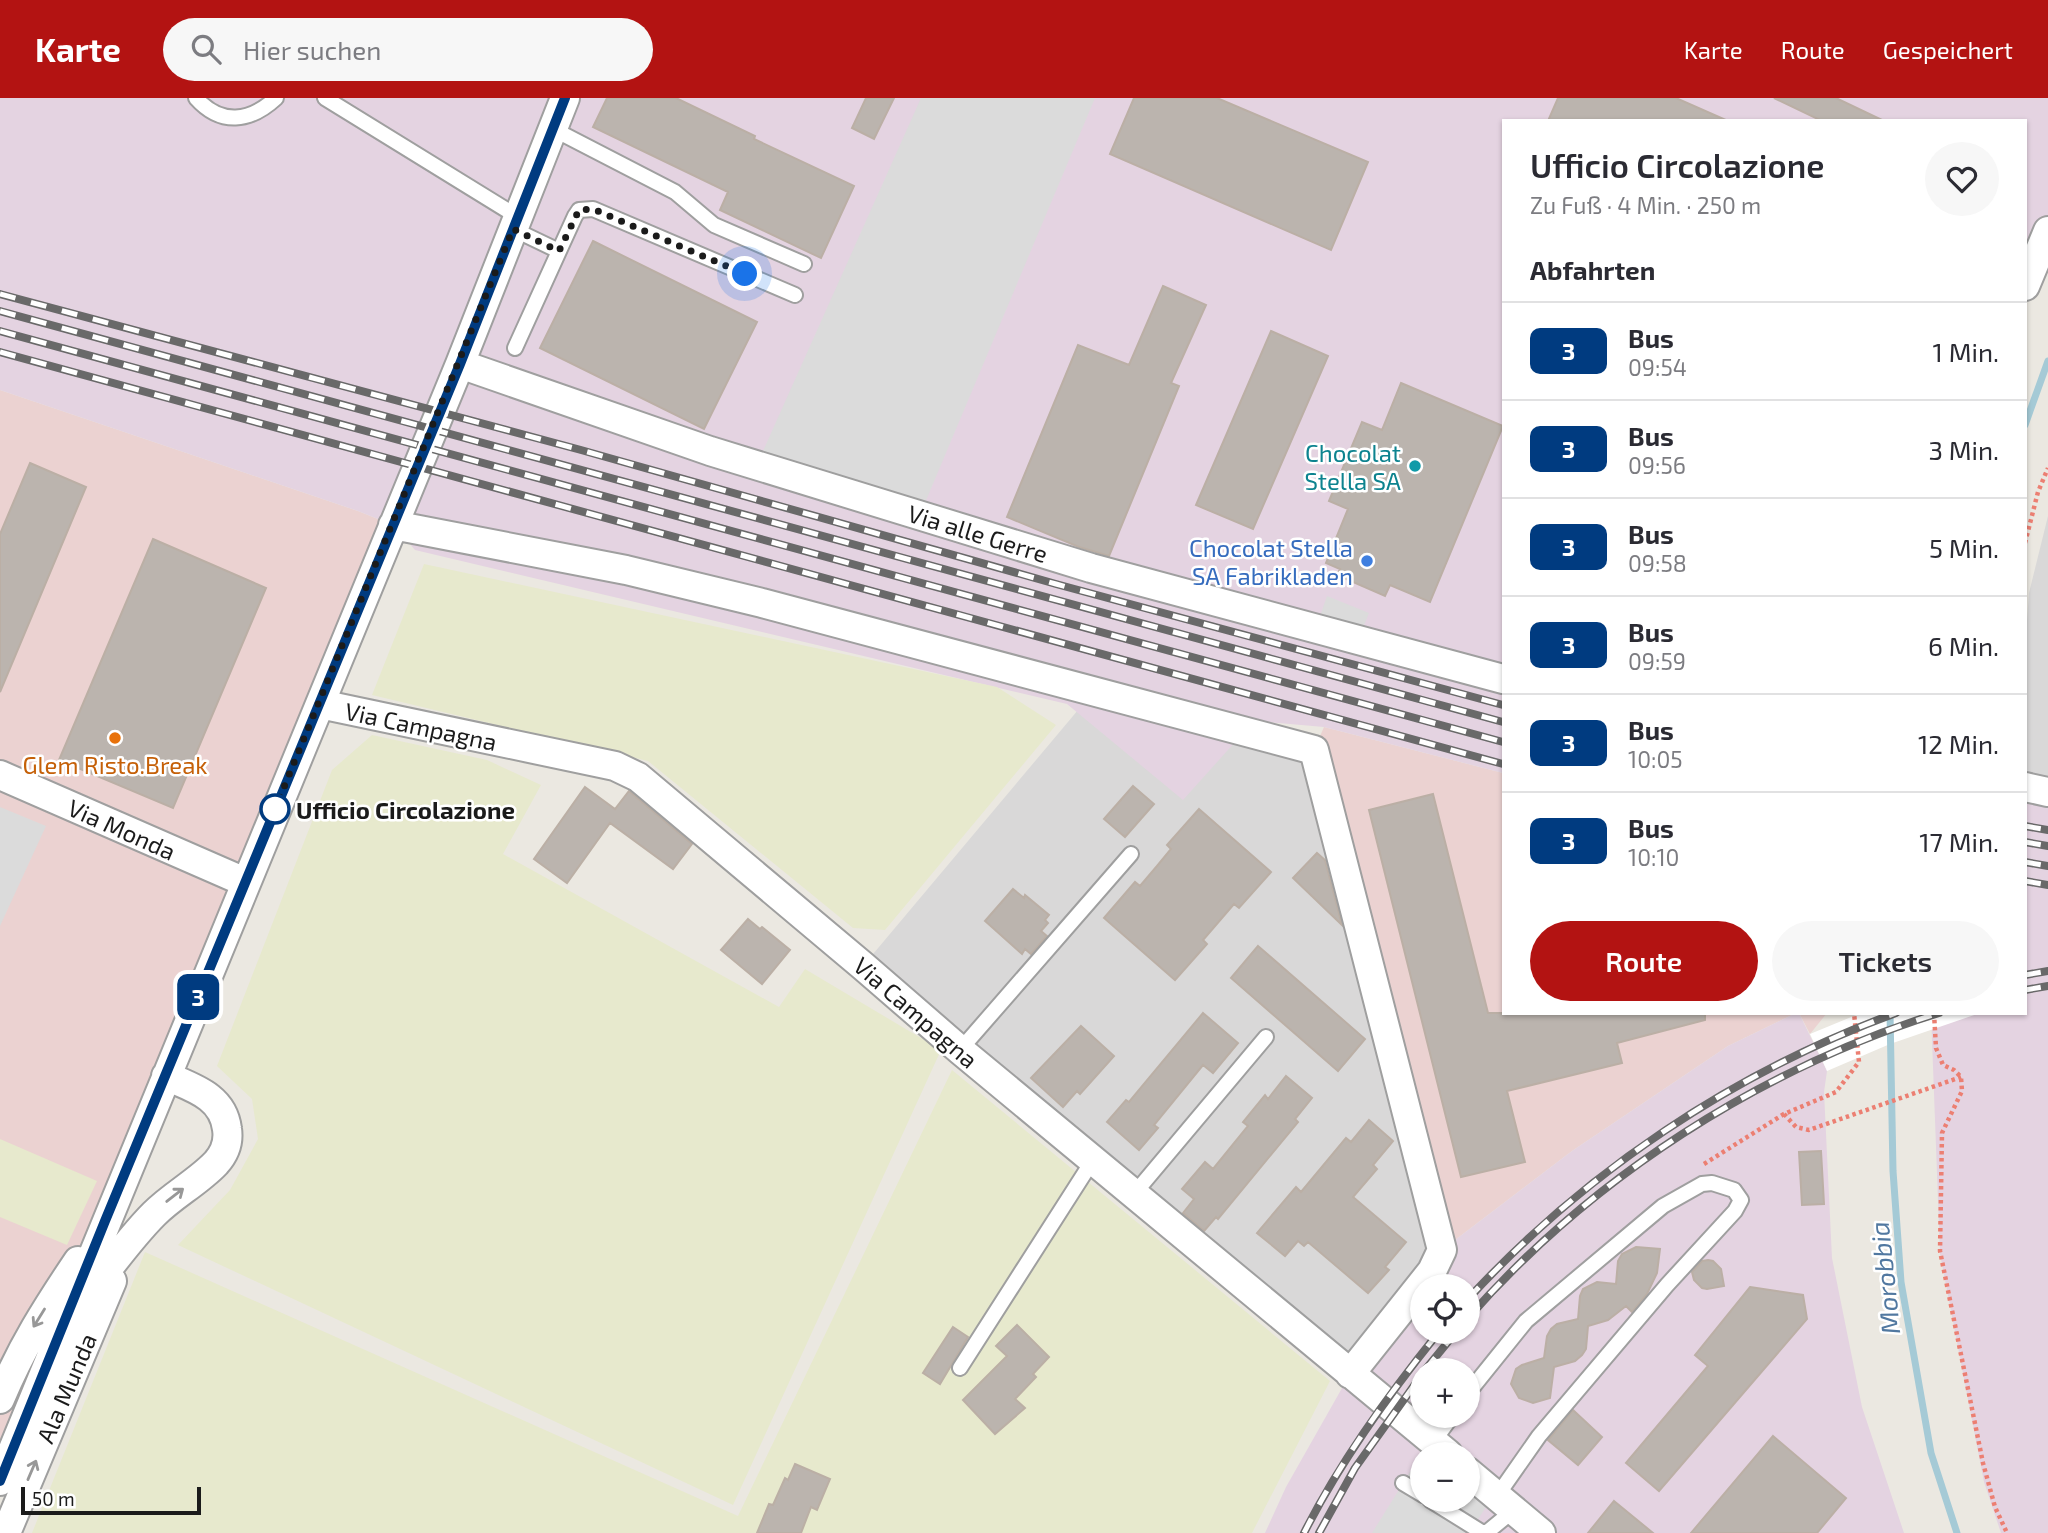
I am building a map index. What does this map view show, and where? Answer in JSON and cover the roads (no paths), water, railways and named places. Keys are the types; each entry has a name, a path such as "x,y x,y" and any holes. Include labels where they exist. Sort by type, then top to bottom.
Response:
{"street":[{"name":"Ala Munda","path":"0,1482 105,1221 460,364 565,98"},
{"path":"2027,281 2048,232"},
{"name":"Via alle Gerre","path":"460,364 710,451 1091,568 1502,679"},
{"path":"393,525 640,573 1314,750 1441,1250 1432,1271 1350,1374"},
{"name":"Via Campagna","path":"320,704 627,771 638,777 863,965 960,1050 1434,1442"},
{"name":"Via Monda","path":"0,775 245,882"},
{"path":"2027,787 2048,792"},
{"name":"Ala Munda","path":"64,1326 128,1244 168,1201 217,1162 227,1144 226,1123 219,1106 198,1090 166,1076"},
{"name":"Ala Munda","path":"0,1399 17,1357 39,1318 105,1221"},
{"name":"Ala Munda","path":"6,1533 128,1244"},
{"path":"1480,1482 1541,1533"}],"lane":[{"path":"196,98 203,106 227,117 246,118 265,109 276,98"},
{"path":"326,98 559,251"},
{"path":"553,129 675,192 713,225 804,264"},
{"path":"515,348 579,210 593,209 795,295"},
{"path":"960,1050 1130,854"},
{"path":"1134,1194 1266,1037"},
{"path":"960,1367 1093,1160"},
{"path":"1450,1512 1484,1533 1506,1503 1517,1466 1667,1285 1735,1211 1741,1200 1737,1193 1718,1183 1702,1184 1663,1206 1526,1321 1480,1378"},
{"path":"1404,1483 1410,1487"}],"waterway":[{"name":"Morobbia","path":"2027,419 2048,361"},
{"name":"Morobbia","path":"1890,1015 1893,1171 1901,1282 1931,1453 1957,1533"}],"railway":[{"path":"0,294 581,450 1056,584 1502,705"},
{"path":"0,311 1502,722"},
{"path":"0,331 1502,742"},
{"path":"0,352 1502,764"},
{"path":"2027,826 2048,830"},
{"path":"2027,842 2048,846"},
{"path":"2027,862 2048,866"},
{"path":"2027,881 2048,885"},
{"path":"2027,975 2048,971"},
{"path":"2027,990 2048,986"},
{"path":"1480,1287 1561,1209 1665,1130 1777,1065 1891,1015"},
{"path":"1480,1305 1516,1267 1569,1219 1624,1174 1683,1134 1744,1097 1807,1064 1872,1036 1933,1015"},
{"path":"1304,1533 1366,1429 1430,1344"},
{"path":"1435,1358 1446,1344"},
{"path":"1319,1533 1355,1468 1410,1391"}],"place":[{"name":"Chocolat Stella SA","path":"1415,466"},
{"name":"Chocolat Stella SA Fabrikladen","path":"1367,561"},
{"name":"Glem Risto.Break","path":"115,738"},
{"name":"Ufficio Circolazione","path":"275,809"}]}
